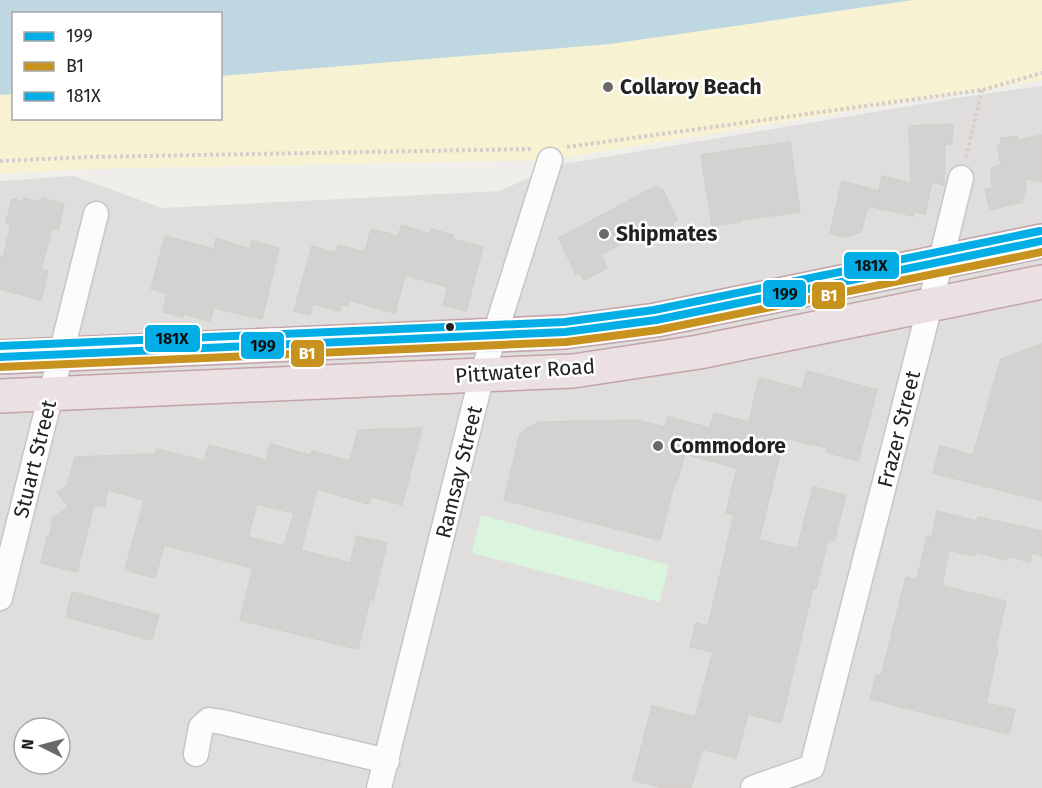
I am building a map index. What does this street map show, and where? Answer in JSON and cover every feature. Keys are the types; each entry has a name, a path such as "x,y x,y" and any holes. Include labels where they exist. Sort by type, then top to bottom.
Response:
{"highway":[{"name":"Pittwater Road","path":"0,357 565,332 656,320 1042,241"},
{"name":"Pittwater Road","path":"0,396 573,371 699,352 1042,282"}],"street":[{"name":"Ramsay Street","path":"379,788 482,375 550,160"},
{"name":"Frazer Street","path":"753,788 812,767 961,178"},
{"name":"Stuart Street","path":"0,598 96,214"},
{"path":"196,754 201,727 209,720 387,761"}],"path":[{"path":"0,160 542,149 550,160 567,147 982,90 1042,74"},
{"path":"961,178 982,90"}],"shaded area":[{"path":"1042,86 1042,788 0,788 0,181 74,176 162,208 500,191 557,165 963,97"},
{"path":"103,216 122,221 100,303 82,298"}],"sand":[{"name":"Collaroy Beach","path":"913,0 1042,0 1042,80 550,160 89,169 0,174 0,95 12,94 12,120 222,120 222,76 610,44"}],"green space":[{"path":"481,515 669,565 660,602 472,553"}],"water":[{"path":"0,0 913,0 610,44 222,76 222,12 12,12 12,94 0,95"}],"building":[{"path":"953,124 952,144 945,144 944,185 932,182 925,214 914,211 914,216 868,206 861,232 845,237 830,233 842,181 879,191 882,176 911,183 909,126"},
{"path":"1042,135 1042,182 1024,178 1026,186 1022,202 990,210 985,190 992,188 991,168 1001,165 997,145 1001,145 1001,138 1017,136 1018,140"},
{"path":"790,142 800,212 712,226 701,155"},
{"name":"Shipmates","path":"656,186 663,190 677,220 672,223 676,232 653,243 647,231 601,254 607,268 584,280 580,273 576,275 559,238"},
{"path":"24,198 41,202 42,198 64,204 58,230 52,228 41,270 48,271 41,300 0,289 0,256 3,257 11,225 6,223 12,199 23,202"},
{"path":"402,225 429,234 431,229 453,235 452,239 483,247 466,311 443,305 448,287 405,275 395,313 349,300 348,306 341,304 340,311 313,304 310,315 294,311 312,246 336,253 338,245 365,252 371,229 398,236"},
{"path":"165,236 214,249 216,238 250,249 252,241 279,248 262,319 214,308 210,321 184,314 183,317 163,312 167,293 151,289"},
{"path":"1042,344 1042,501 933,473 940,446 973,455 1001,359"},
{"path":"807,371 877,390 858,461 826,452 827,448 784,438 759,540 797,549 813,487 846,495 834,541 828,539 816,589 813,588 781,723 748,714 736,758 702,749 691,788 663,788 633,780 652,706 695,717 713,652 690,647 696,623 708,626 734,515 726,513 737,468 685,454 677,482 675,481 660,540 504,500 520,434 540,422 637,420 665,427 668,417 710,428 714,413 749,422 759,378 802,389"},
{"path":"422,428 402,505 371,496 369,504 317,489 301,550 350,563 357,536 387,543 358,649 240,620 253,568 164,545 155,578 125,570 144,500 108,490 104,507 94,505 77,572 41,563 53,518 69,507 57,492 67,486 75,457 155,454 157,449 204,461 209,445 266,460 270,444 310,455 312,451 350,461 358,430","holes":["257,504 294,513 284,546 248,537"]},
{"path":"937,511 977,521 978,517 1042,531 1042,556 1032,553 1030,562 1008,556 1007,560 975,552 975,556 949,550 942,586 1006,601 986,703 1015,710 1009,734 870,699 876,675 881,677 906,577 917,580 927,536 932,537"},
{"path":"72,592 159,615 152,640 66,617"}],"transit line":[{"name":"181X","path":"0,346 564,322 654,310 1040,231"},
{"name":"199","path":"0,357 565,332 656,320 1042,241"},
{"name":"B1","path":"0,367 566,342 658,330 1042,252"}],"place":[{"name":"Collaroy Beach","path":"608,87"},
{"name":"Shipmates","path":"604,234"},
{"name":"Commodore","path":"658,446"}]}
